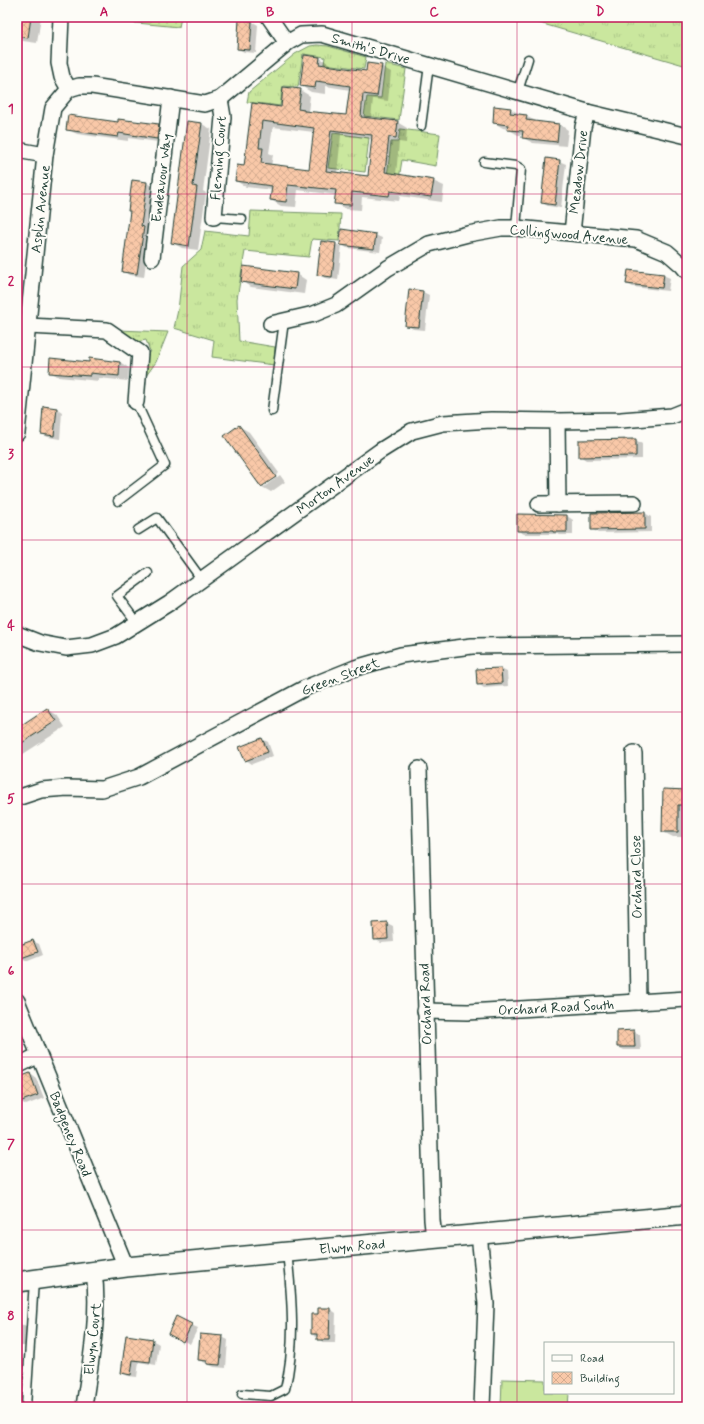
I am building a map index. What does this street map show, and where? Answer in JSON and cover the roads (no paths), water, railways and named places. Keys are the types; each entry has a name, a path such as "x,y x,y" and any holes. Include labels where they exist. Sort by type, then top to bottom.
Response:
{"street":[{"path":"61,17 59,63 62,76 69,89"},
{"path":"269,17 287,43"},
{"name":"Smith's Drive","path":"69,89 79,86 92,86 205,104 220,99 287,43 301,35 322,34 587,112 687,136"},
{"name":"Asplin Avenue","path":"17,433 45,155 53,108 69,89"},
{"name":"Endeavour Way","path":"152,258 171,98"},
{"name":"Fleming Court","path":"214,217 223,117 220,99"},
{"name":"Meadow Drive","path":"572,233 582,127 587,112"},
{"path":"17,150 45,155"},
{"name":"Collingwood Avenue","path":"277,322 314,314 336,305 388,268 429,244 468,234 501,228 516,228 636,239 667,252 687,271"},
{"path":"28,326 107,330 140,353 136,402"},
{"name":"Morton Avenue","path":"17,634 40,643 66,648 92,645 116,636 169,603 380,451 412,431 444,423 491,420 621,420 672,416 687,410"},
{"path":"557,421 558,504"},
{"path":"539,504 634,503"},
{"name":"Green Street","path":"17,798 41,790 67,788 102,789 139,777 305,688 354,668 401,655 472,646 687,644"},
{"name":"Orchard Close","path":"634,753 638,1002"},
{"name":"Orchard Road","path":"419,769 425,1011 432,1220 434,1238"},
{"name":"Orchard Road South","path":"425,1011 468,1012 687,999"},
{"name":"Badgeney Road","path":"17,1001 126,1267"},
{"path":"17,1066 39,1055"},
{"name":"Elwyn Road","path":"26,1281 126,1267 687,1214"},
{"path":"479,1234 486,1304 482,1407"},
{"name":"Elwyn Court","path":"84,1407 96,1318 94,1271"}],"lane":[{"path":"518,91 528,59"},
{"path":"421,126 429,65"},
{"path":"484,162 516,166 521,169 516,228"},
{"path":"214,217 242,219"},
{"path":"272,411 277,322"},
{"path":"118,501 165,465 136,402"},
{"path":"138,530 157,518 202,580"},
{"path":"137,623 117,596 148,573"},
{"path":"242,1394 271,1396 285,1389 290,1371 291,1333 291,1290 287,1252"},
{"path":"26,1281 26,1407"}]}
